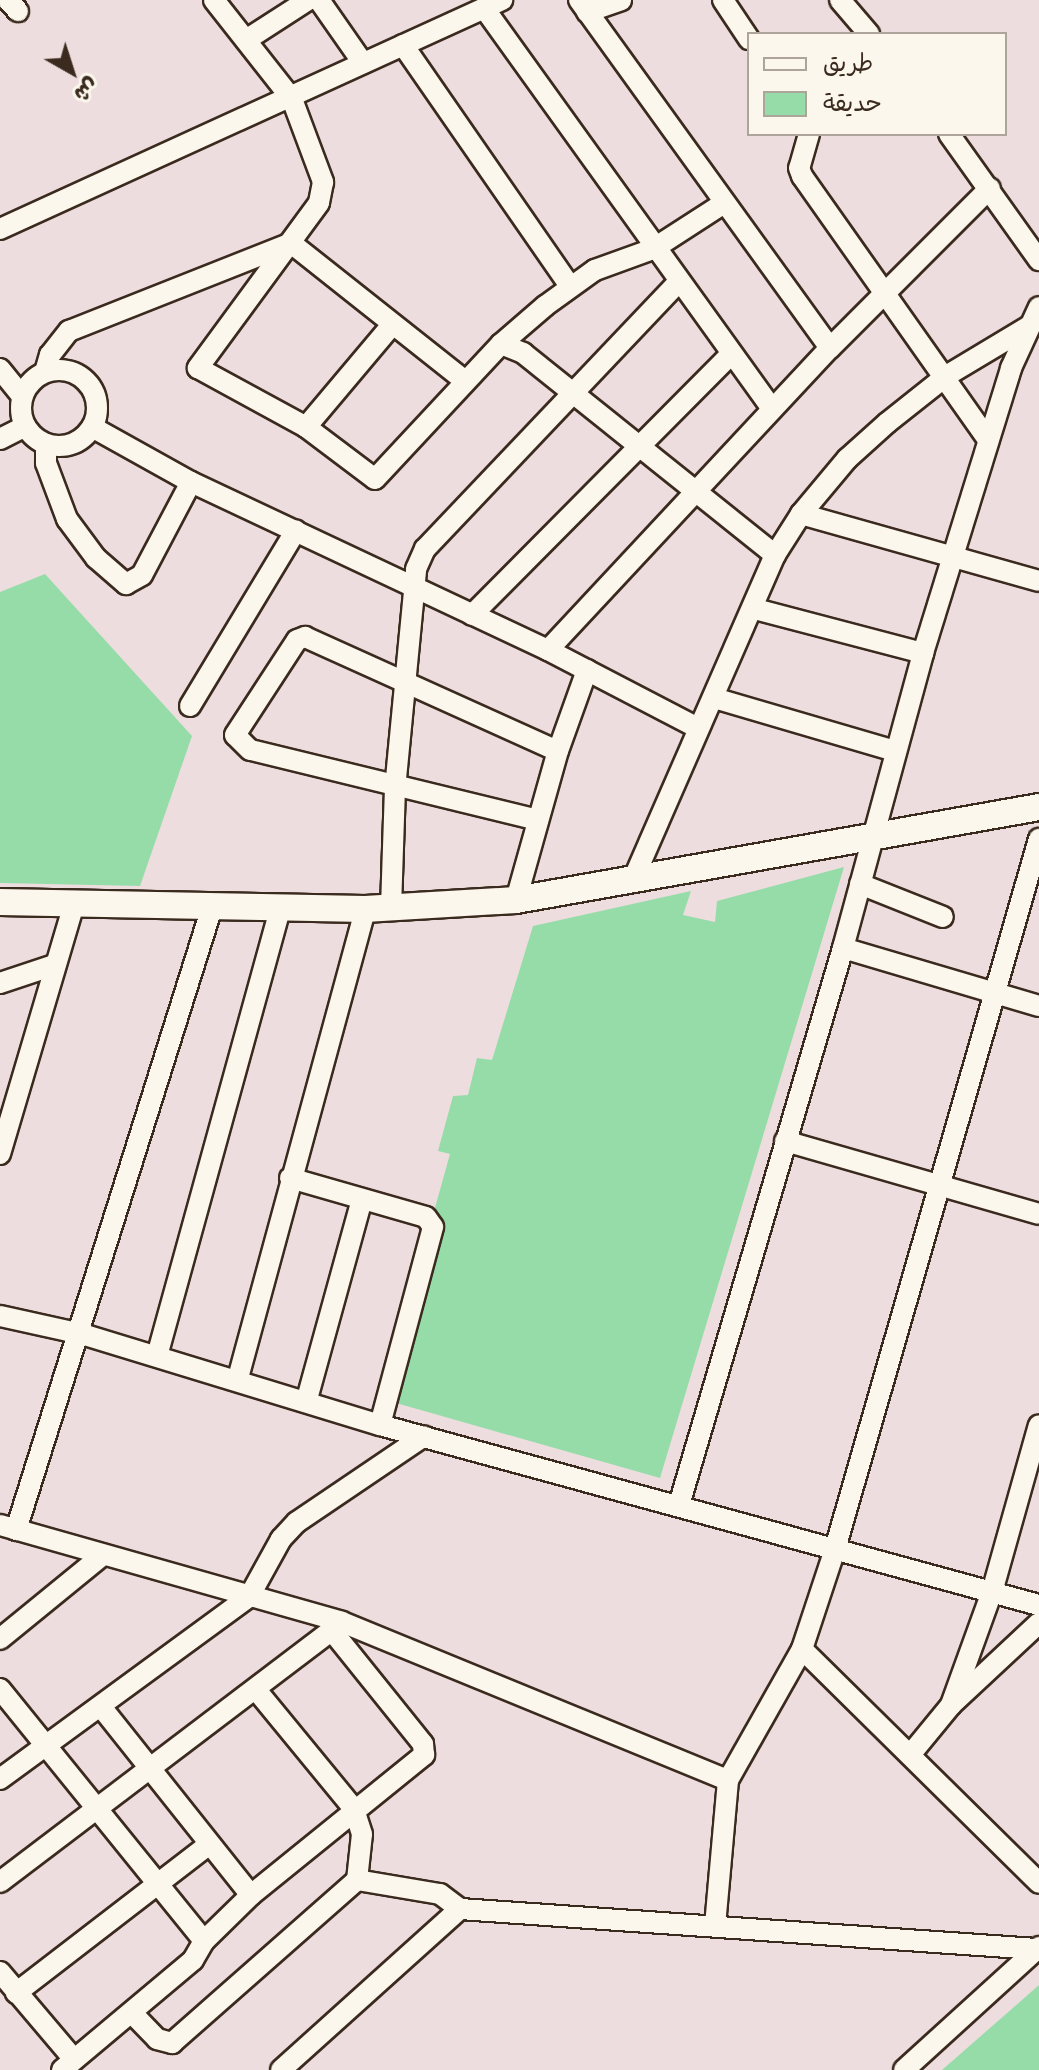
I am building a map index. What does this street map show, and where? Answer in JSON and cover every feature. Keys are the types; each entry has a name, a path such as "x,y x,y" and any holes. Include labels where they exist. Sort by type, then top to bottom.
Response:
{"main road":[{"path":"0,902 365,909 516,900 632,882 1039,807"}],"street":[{"path":"214,0 292,99 323,182 319,203 198,368 306,427 375,479 501,344 570,286 595,270 653,249 724,203"},
{"path":"246,40 308,0"},
{"path":"319,0 363,63"},
{"path":"621,0 583,6 830,348"},
{"path":"723,0 747,36"},
{"path":"840,0 867,32"},
{"path":"0,229 292,99 493,4 653,249 772,409"},
{"path":"403,45 570,286"},
{"path":"808,136 799,168 802,176 946,376 988,440"},
{"path":"951,136 1039,260"},
{"path":"548,650 884,291 990,188"},
{"path":"291,243 465,381"},
{"path":"22,396 45,372 50,355 69,331 291,243"},
{"path":"391,908 395,789 408,685 414,588 425,549 677,283"},
{"path":"679,1505 843,948 923,653 988,440 1028,327 1039,307"},
{"path":"306,427 392,325"},
{"path":"632,882 698,728 755,609 775,555 801,514 847,459 946,376 1028,327"},
{"path":"501,344 523,353 571,396 775,555"},
{"path":"472,615 731,354"},
{"path":"0,369 22,396 25,426 46,444 72,444 92,427 97,404 88,383 68,371 45,372"},
{"path":"0,439 25,426"},
{"path":"92,427 191,482 548,650 698,728"},
{"path":"46,444 46,463 67,519 96,558 126,584 142,575 191,482"},
{"path":"801,514 1039,581"},
{"path":"190,706 296,530"},
{"path":"755,609 923,653"},
{"path":"538,820 395,789 250,750 235,735 297,640 305,637 558,751"},
{"path":"516,900 558,751 587,670"},
{"path":"714,698 895,751"},
{"path":"715,1926 728,1780 802,1649 835,1549 936,1186 1039,839"},
{"path":"860,884 943,917"},
{"path":"0,1154 74,904"},
{"path":"213,904 82,1334 8,1528 249,1597 337,1626 728,1780"},
{"path":"157,1356 280,909"},
{"path":"238,1378 365,909"},
{"path":"843,948 1039,1006"},
{"path":"0,983 54,965"},
{"path":"785,1141 1039,1214"},
{"path":"290,1178 426,1217 433,1227 380,1425"},
{"path":"307,1399 362,1199"},
{"path":"0,1316 82,1334 307,1399 380,1425 1039,1605"},
{"path":"951,1705 992,1592 1039,1425"},
{"path":"0,1779 102,1708 249,1597 281,1539 297,1522 424,1436"},
{"path":"0,1639 103,1555"},
{"path":"910,1755 951,1705 1039,1623"},
{"path":"0,1882 257,1691 337,1626"},
{"path":"0,1972 67,2064 193,1960 204,1941 251,1895 425,1750 337,1626"},
{"path":"802,1649 1039,1883"},
{"path":"0,1689 94,1811 204,1941"},
{"path":"132,2013 157,2039 172,2043 357,1880 362,1834 354,1809 257,1691"},
{"path":"102,1708 208,1845 251,1895"},
{"path":"16,1993 158,1887 208,1845"},
{"path":"357,1880 440,1894 460,1909 1038,1948"},
{"path":"281,2070 460,1909"},
{"path":"904,2070 1038,1948"}],"green space":[{"path":"45,574 192,736 140,886 0,883 0,592"},
{"path":"844,867 660,1478 389,1401 443,1228 431,1222 450,1154 438,1151 453,1096 468,1095 477,1058 492,1060 533,926 691,891 683,915 715,922 717,901"},
{"path":"1039,1985 1039,2070 942,2070"}]}
